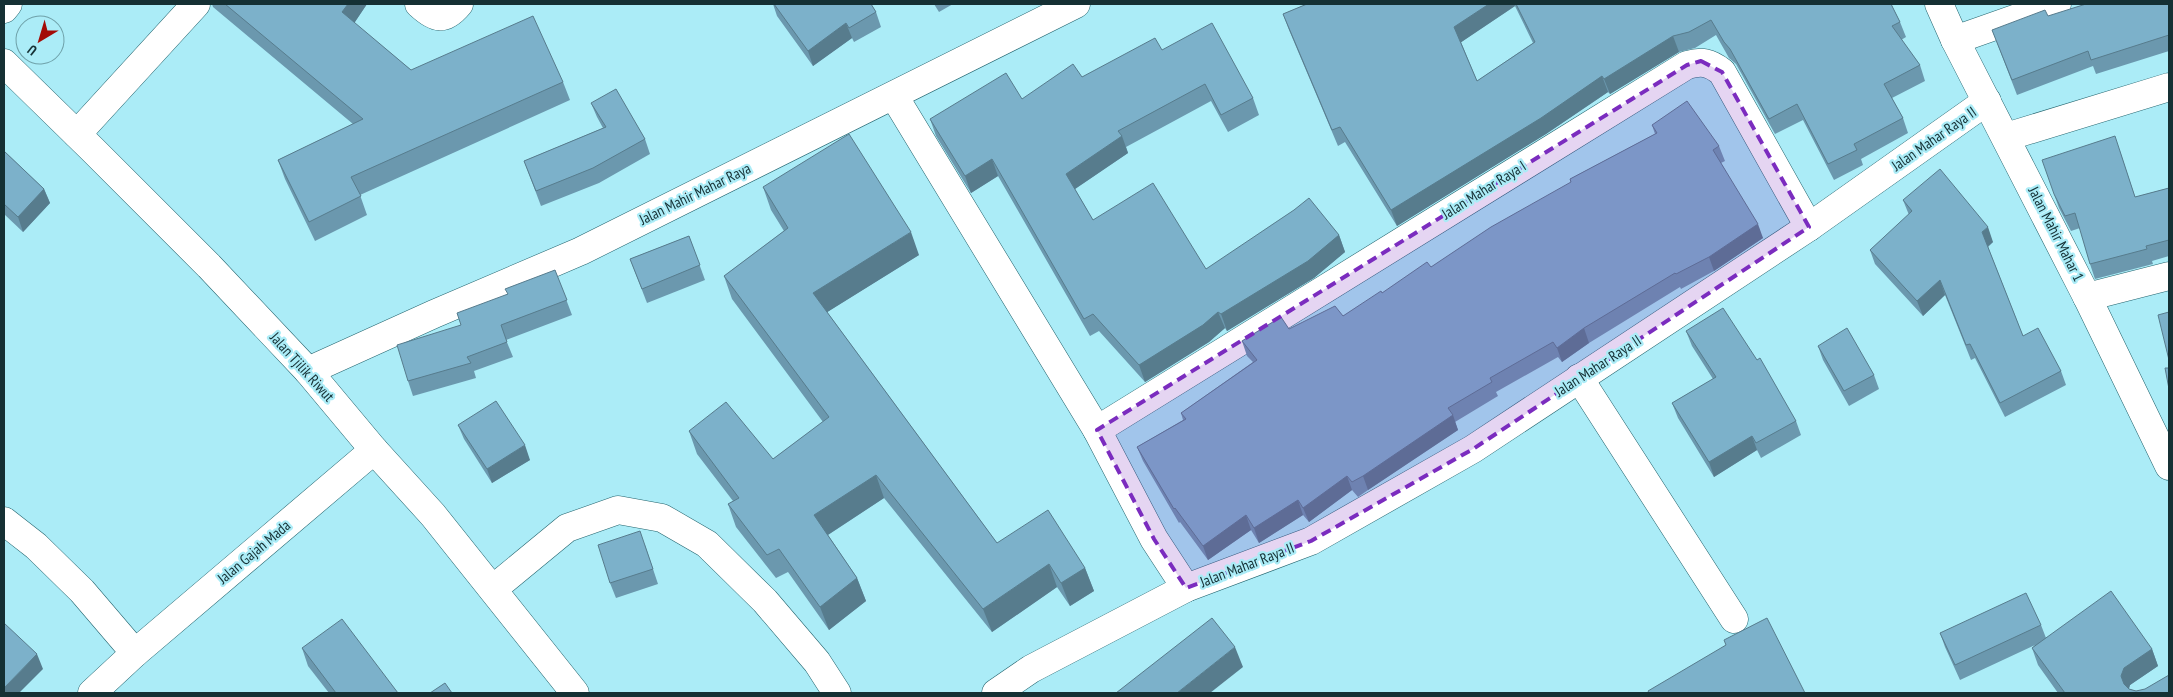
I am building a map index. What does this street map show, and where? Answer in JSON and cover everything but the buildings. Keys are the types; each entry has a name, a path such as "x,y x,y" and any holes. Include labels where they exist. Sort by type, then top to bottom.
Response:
{"main road":[{"path":"4,9 8,4"},
{"path":"77,134 196,4"},
{"path":"419,4 430,15 438,17 445,15 459,4"},
{"name":"Jalan Mahir Mahar Raya","path":"308,371 581,251 1076,4"},
{"name":"Jalan Mahir Mahar 1","path":"1939,4 2087,297 2169,466"},
{"path":"1956,40 2057,4"},
{"name":"Jalan Mahar Raya I","path":"1097,430 1687,65 1701,61 1712,65 1722,72 1809,227"},
{"name":"Jalan Tjilik Riwut","path":"4,63 209,266 308,371 374,450 433,515 574,693"},
{"path":"2006,137 2169,87"},
{"path":"894,96 1097,430 1154,539 1186,588"},
{"name":"Jalan Mahar Raya II","path":"996,693 1031,669 1186,588 1311,541 1473,449 1809,227 1987,101"},
{"path":"2087,297 2169,276"},
{"path":"1579,378 1734,619"},
{"name":"Jalan Gajah Mada","path":"92,693 135,653 374,450"},
{"path":"492,589 567,528 618,510 662,518 708,544 752,588 817,662 837,693"},
{"path":"4,521 36,546 82,590 135,653"}],"highlighted area":[{"path":"1701,61 1722,72 1809,227 1473,449 1311,541 1186,588 1154,539 1097,430 1687,65"}]}
